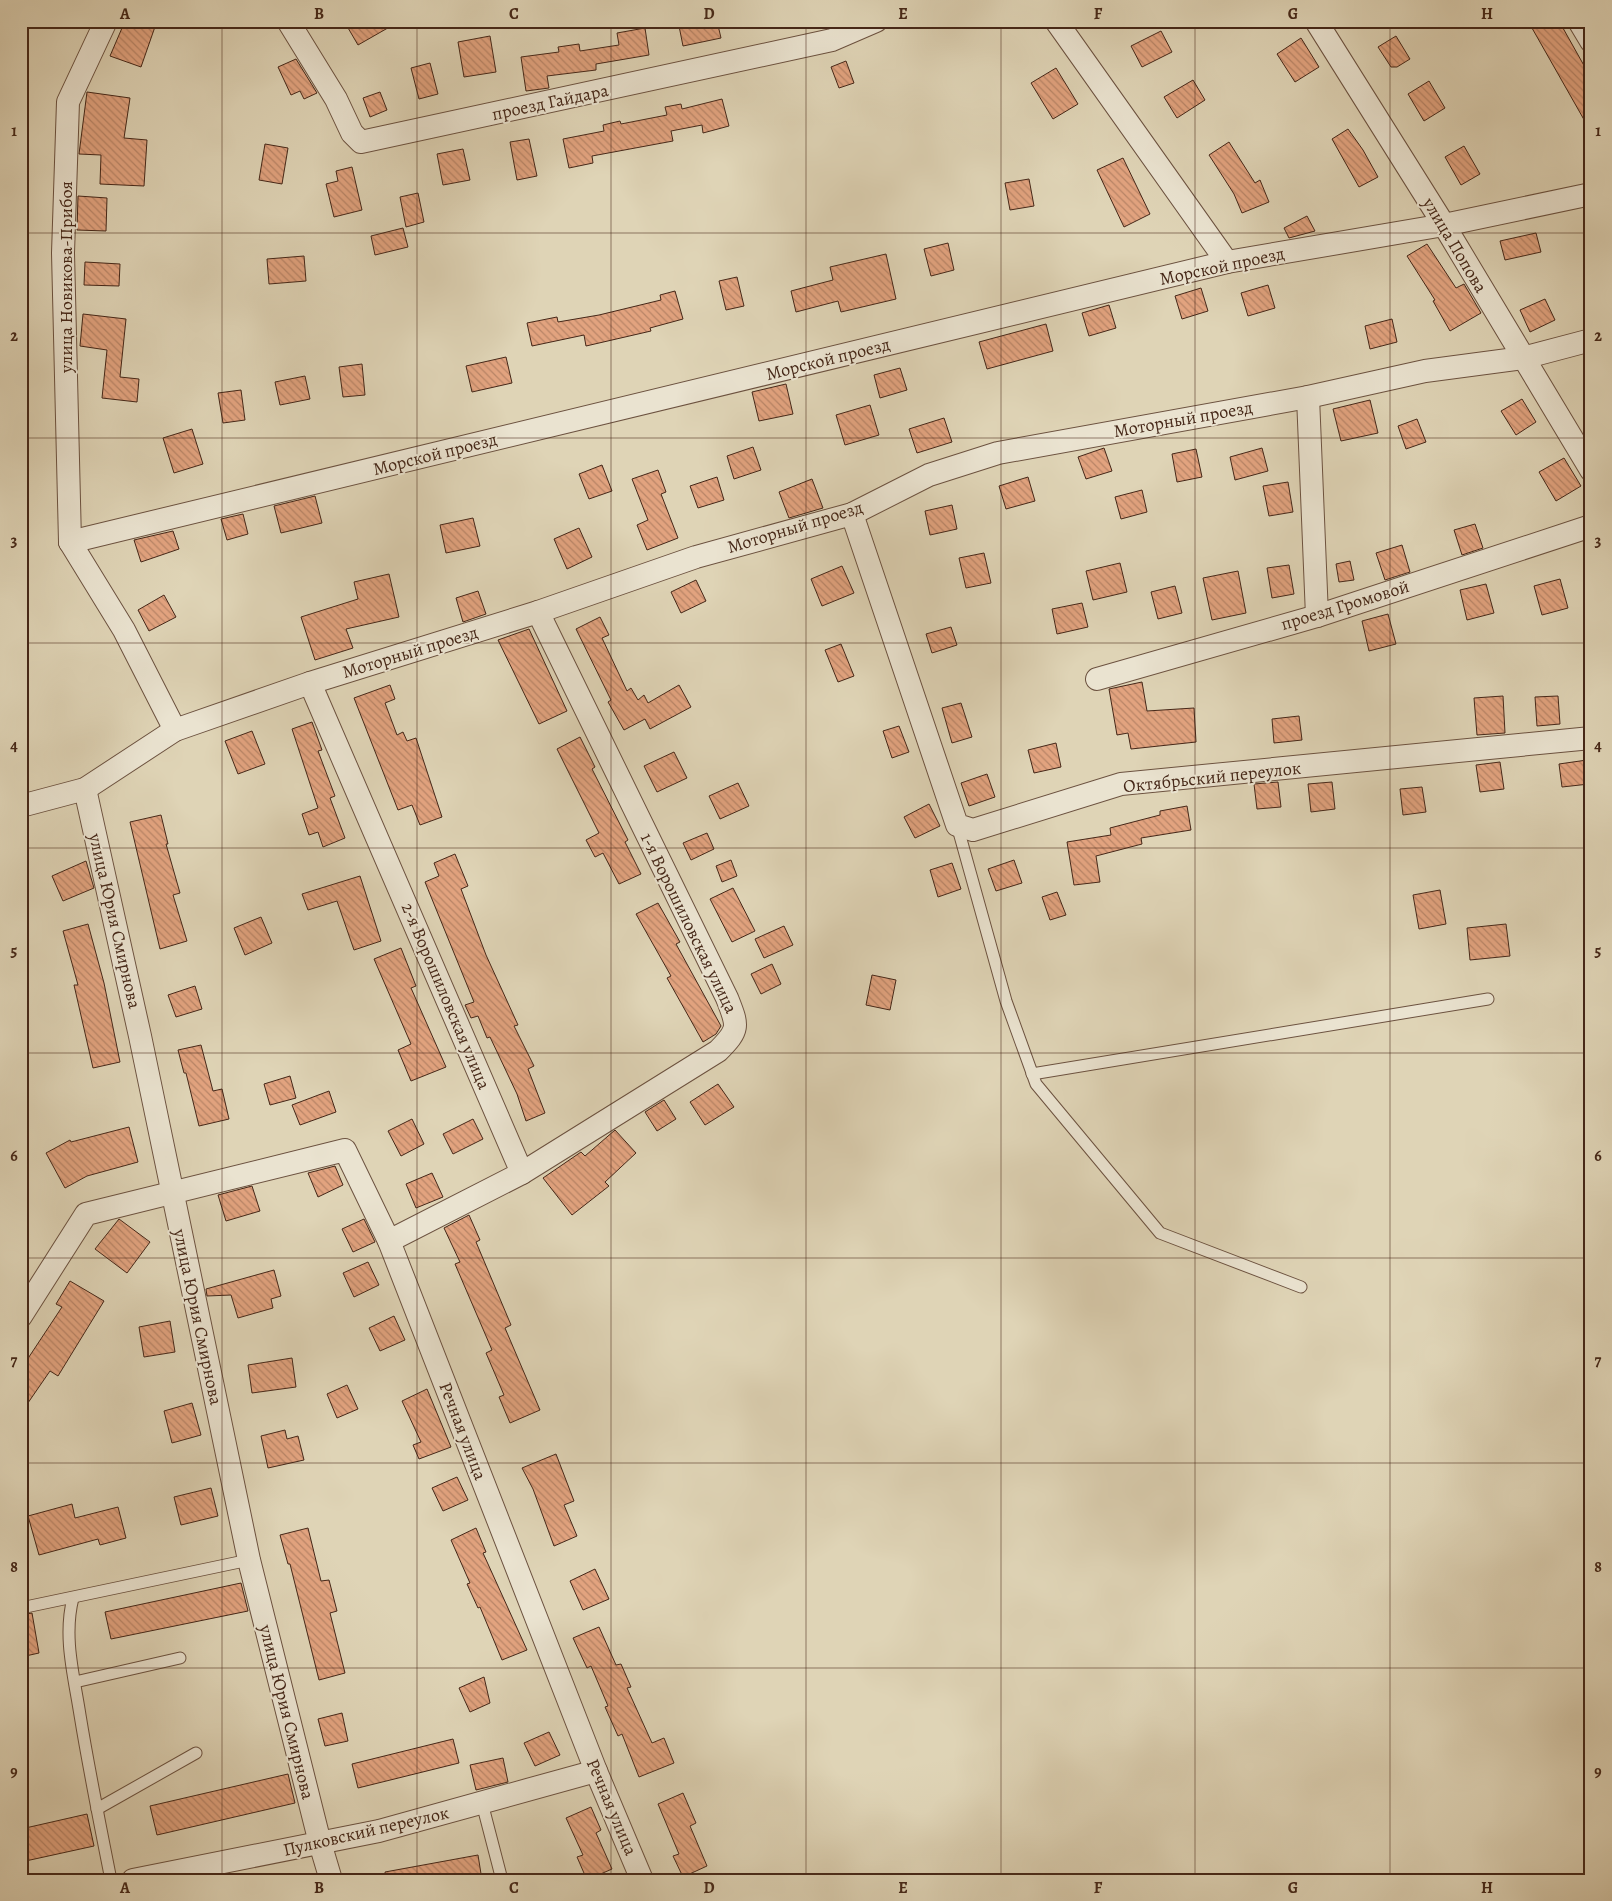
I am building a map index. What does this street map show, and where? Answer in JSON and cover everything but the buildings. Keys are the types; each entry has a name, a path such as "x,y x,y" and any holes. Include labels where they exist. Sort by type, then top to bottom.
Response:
{"street":[{"name":"улица Новикова-Прибоя","path":"70,542 63,253 68,102 106,21"},
{"name":"проезд Гайдара","path":"288,21 336,99 352,133 361,142 832,40 876,21"},
{"path":"1056,21 1227,262"},
{"name":"улица Попова","path":"1316,21 1444,225 1591,470"},
{"path":"1579,21 1591,41"},
{"name":"Морской проезд","path":"70,542 1227,262 1444,225 1591,194"},
{"name":"Моторный проезд","path":"21,806 85,789 175,730 310,683 538,612 696,557 852,514 929,475 998,453 1308,397 1424,371 1523,358 1591,340"},
{"path":"1308,397 1317,616"},
{"path":"852,514 957,825"},
{"name":"проезд Громовой","path":"1097,678 1317,616 1591,526"},
{"path":"70,542 124,630 175,730"},
{"name":"1-я Ворошиловская улица","path":"522,1173 718,1051 732,1036 736,1020 727,998 538,612"},
{"name":"2-я Ворошиловская улица","path":"310,683 522,1173"},
{"name":"Октябрьский переулок","path":"957,825 973,830 1121,784 1591,738"},
{"name":"улица Юрия Смирнова","path":"85,789 136,1017 249,1560 320,1843 332,1880"},
{"name":"Речная улица","path":"172,1191 345,1150 390,1241 596,1771 642,1880"},
{"path":"390,1241 522,1173"},
{"path":"21,1316 86,1214 172,1191"},
{"name":"Пулковский переулок","path":"133,1880 379,1830 596,1771"}],"lane":[{"path":"957,825 1006,1001 1036,1084 1160,1232 1300,1287"},
{"path":"1032,1074 1488,1000"},
{"path":"21,1608 249,1560"},
{"path":"73,1598 69,1613 68,1641 111,1880"},
{"path":"75,1682 180,1658"},
{"path":"97,1809 196,1753"},
{"path":"482,1803 502,1880"}]}
